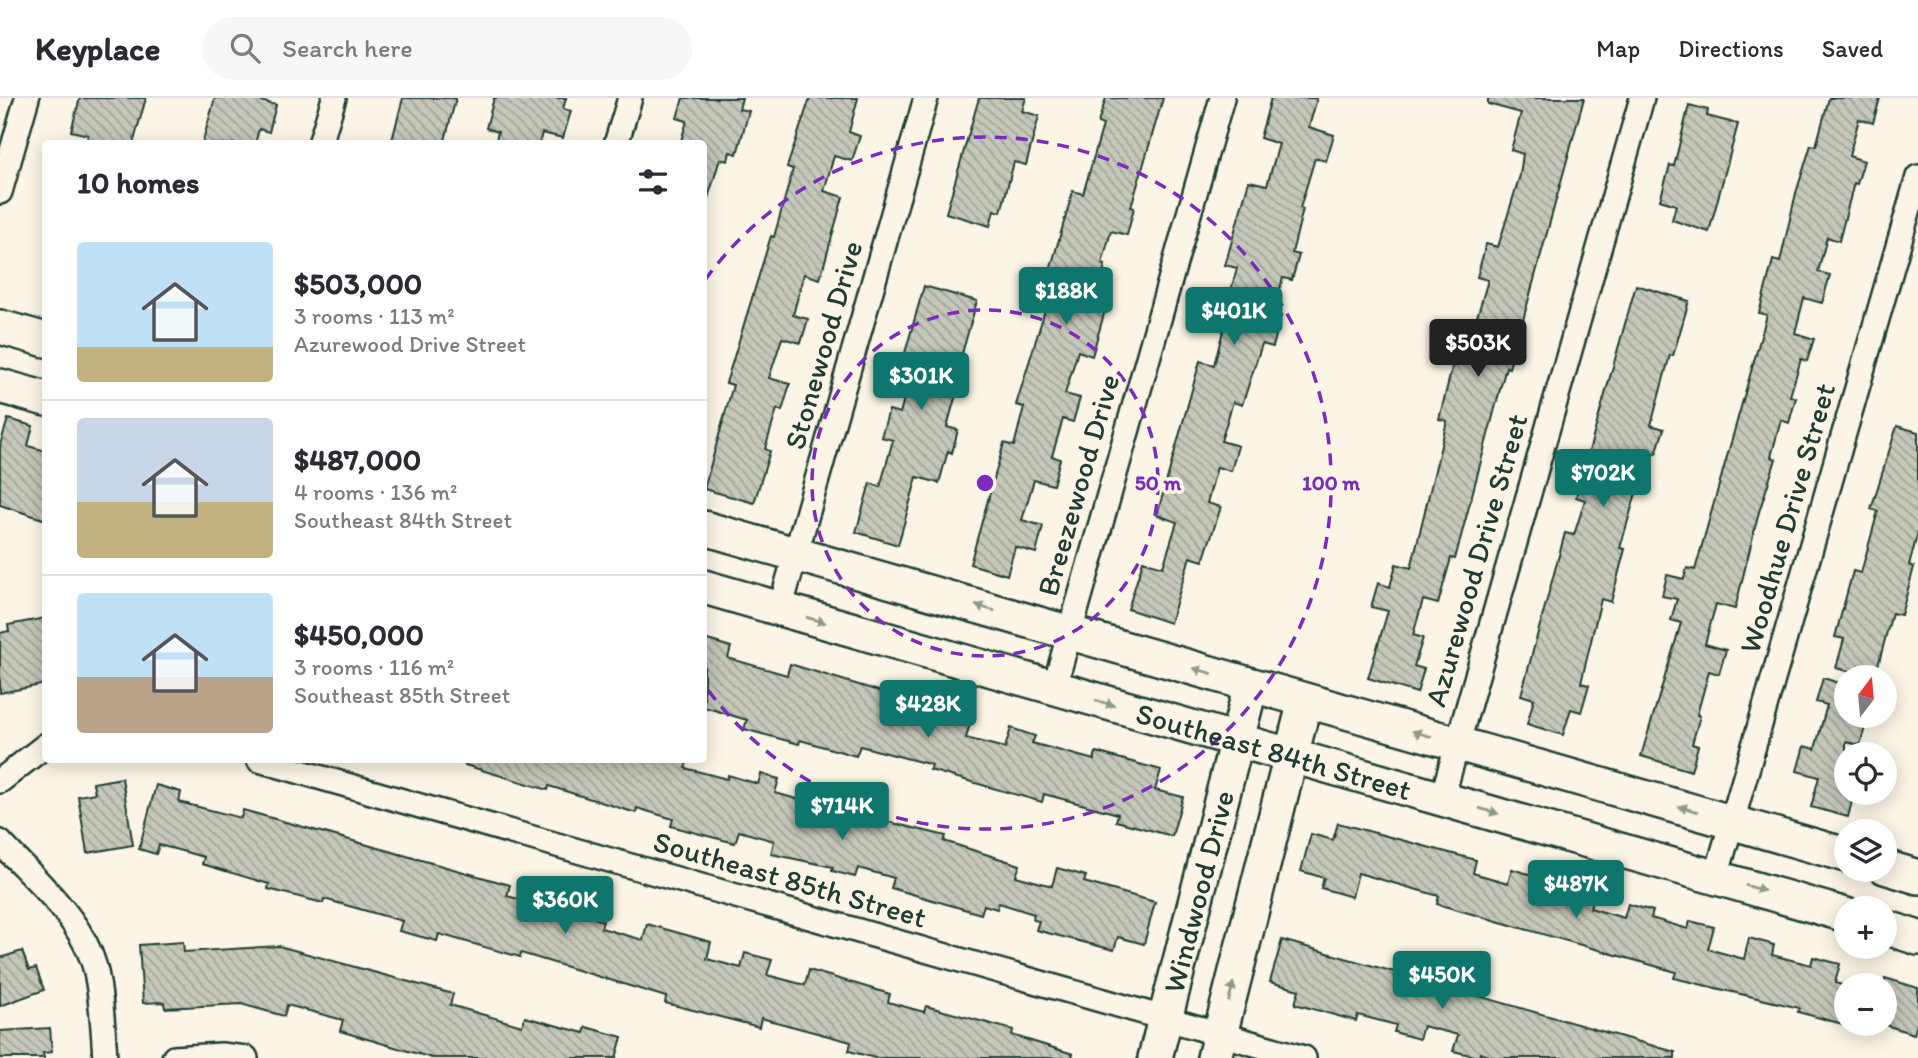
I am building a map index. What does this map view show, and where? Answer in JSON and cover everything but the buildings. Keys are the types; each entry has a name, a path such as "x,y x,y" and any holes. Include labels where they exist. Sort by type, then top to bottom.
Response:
{"street":[{"path":"0,192 27,98"},
{"path":"321,140 334,98"},
{"path":"617,140 630,98"},
{"name":"Stonewood Drive","path":"780,609 926,98"},
{"name":"Breezewood Drive","path":"1054,688 1222,98"},
{"name":"Azurewood Drive Street","path":"1441,797 1642,98"},
{"name":"Woodhue Drive Street","path":"1716,877 1918,177"},
{"path":"0,327 42,339"},
{"path":"0,386 42,398"},
{"name":"Southeast 84th Street","path":"707,529 1834,851"},
{"name":"Southeast 84th Street","path":"707,588 1834,911"},
{"name":"Windwood Drive","path":"1155,1058 1251,685"},
{"name":"Windwood Drive","path":"1217,1046 1305,701"},
{"path":"0,781 42,748"},
{"name":"Southeast 85th Street","path":"269,763 1165,1019 1217,1046 1304,1058"},
{"path":"0,842 54,900 89,949 101,1001 105,1058"},
{"path":"1897,871 1918,877"},
{"path":"1897,931 1918,938"},
{"path":"174,1058 221,1055 246,1058"}]}
